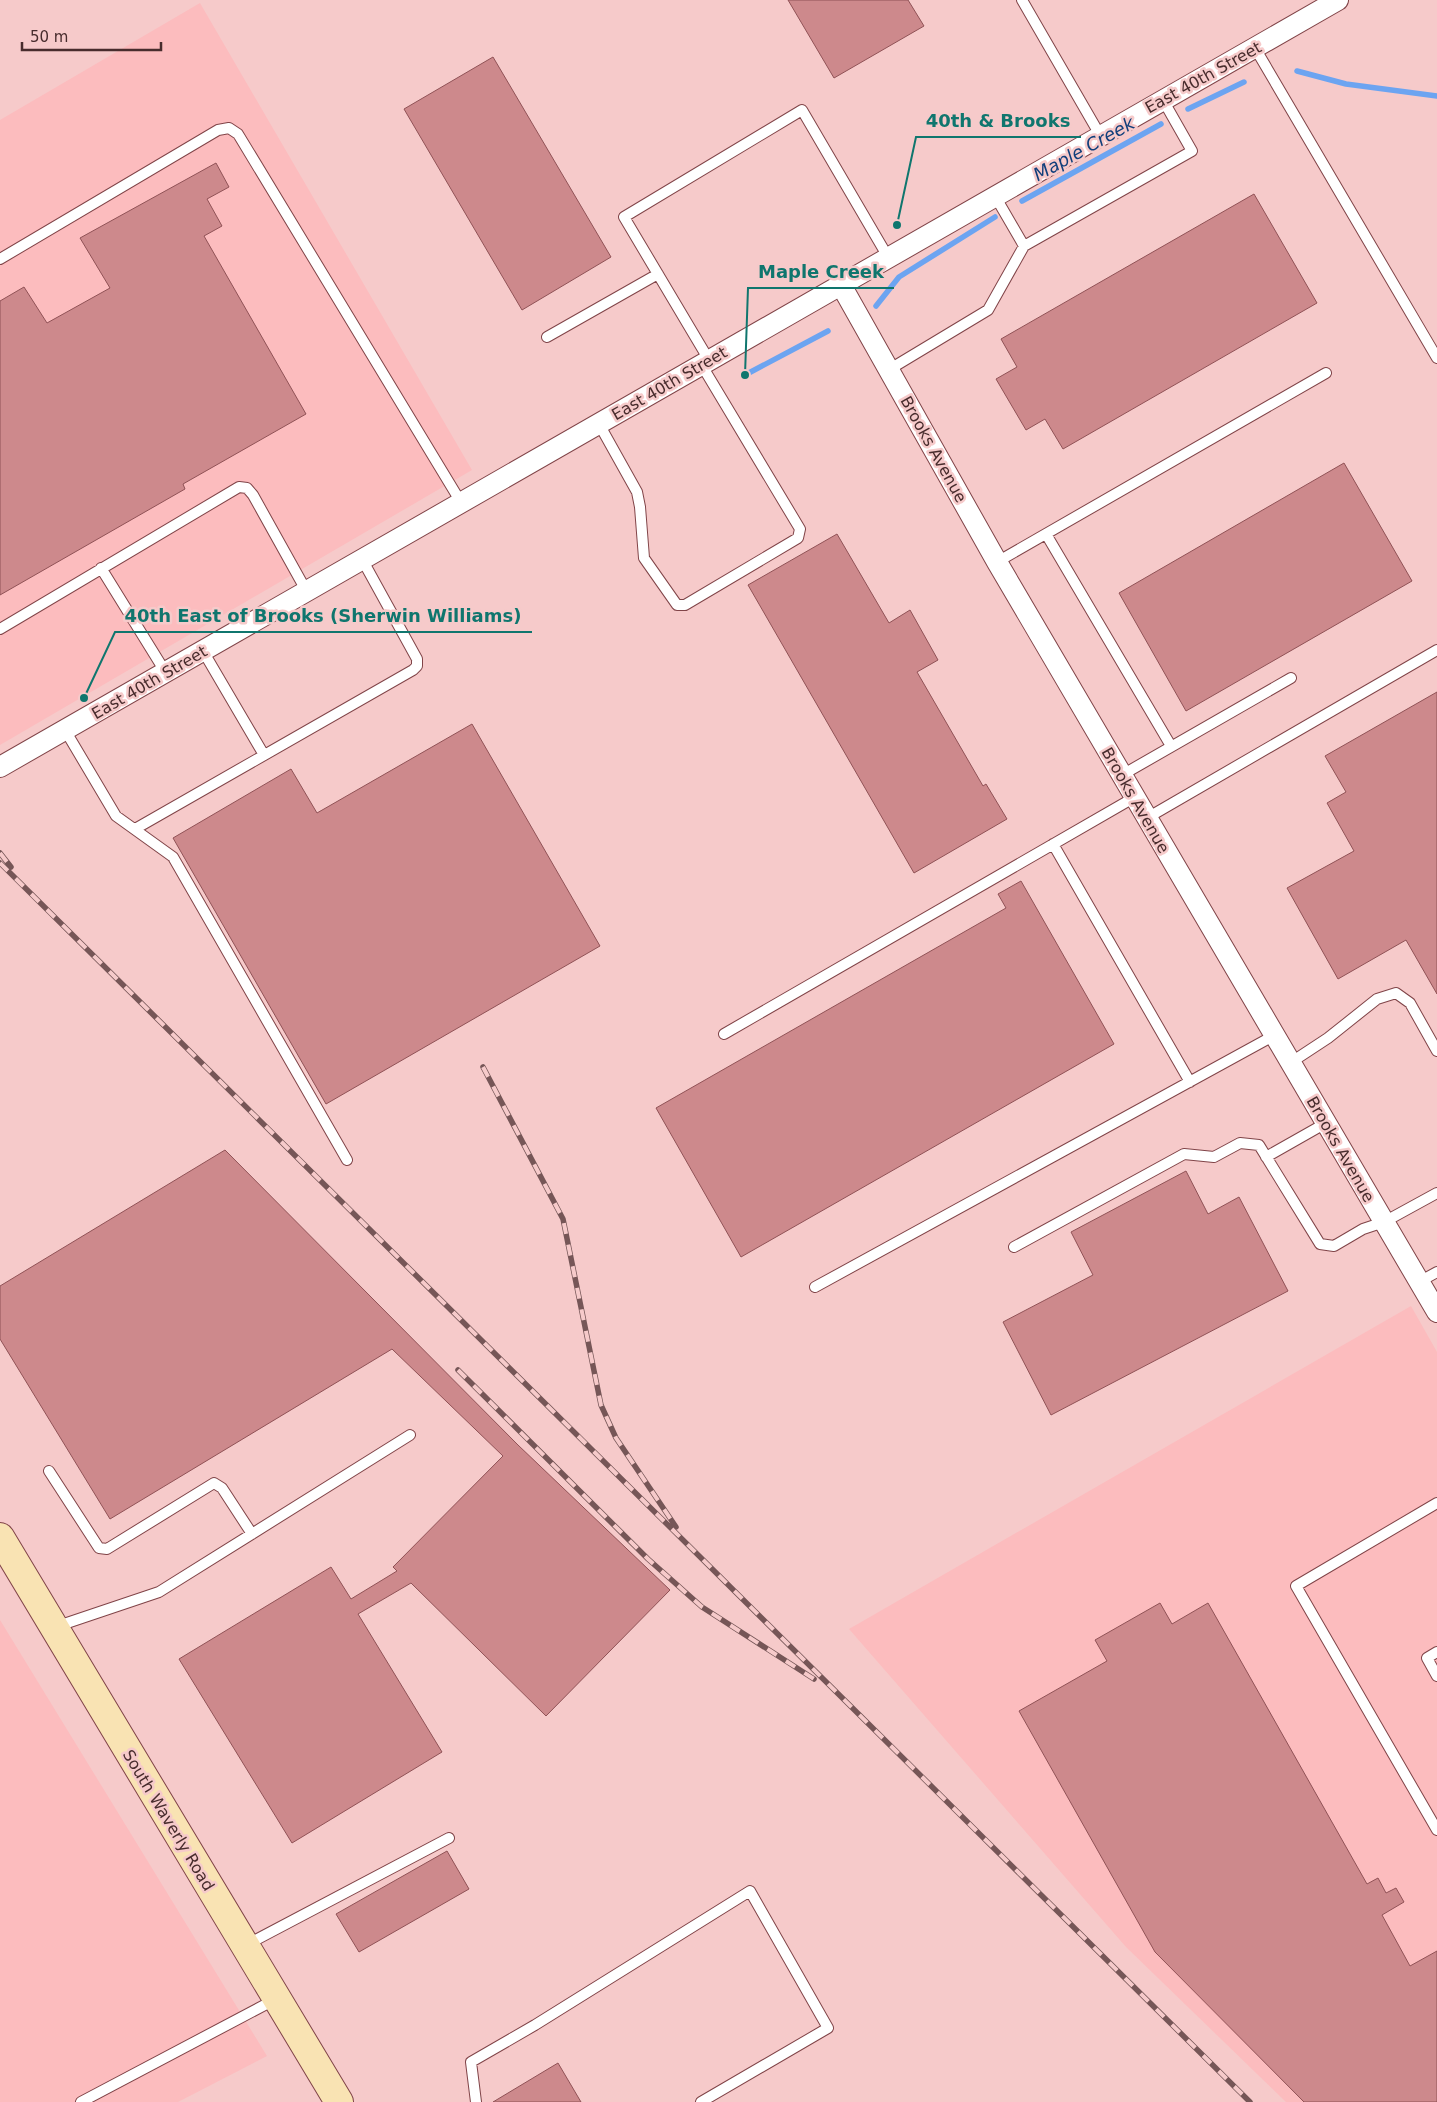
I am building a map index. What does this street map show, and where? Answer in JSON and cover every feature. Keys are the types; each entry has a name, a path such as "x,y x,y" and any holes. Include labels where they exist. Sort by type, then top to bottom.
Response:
{"main road":[{"name":"South Waverly Road","path":"0,1537 339,2102"}],"street":[{"name":"East 40th Street","path":"0,767 363,561 705,362 1338,0"},
{"name":"Brooks Avenue","path":"841,285 890,369 996,562 1437,1312"}],"lane":[{"path":"1022,0 1100,135"},
{"path":"1254,48 1437,358"},
{"path":"890,369 988,310 1024,246 1192,151 1163,100"},
{"path":"599,424 637,492 644,558 676,605 685,605 798,538 800,529 705,362 658,274 624,217 802,110 888,257"},
{"path":"0,259 218,130 229,128 238,134 462,504"},
{"path":"995,196 1024,246"},
{"path":"547,337 658,274"},
{"path":"996,562 1326,374"},
{"path":"0,629 239,487 247,488 253,495 307,592"},
{"path":"1046,534 1171,746"},
{"path":"135,829 417,666 417,659 363,561"},
{"path":"101,568 166,673"},
{"path":"1147,818 1437,650"},
{"path":"203,651 264,755"},
{"path":"1122,775 1291,678"},
{"path":"65,730 116,816 173,857 346,1160"},
{"path":"724,1034 1134,797"},
{"path":"1053,844 1190,1082"},
{"path":"1290,1063 1328,1038 1377,999 1396,993 1410,1003 1437,1051"},
{"path":"815,1287 1275,1036"},
{"path":"1266,1157 1326,1123"},
{"path":"1014,1247 1184,1154 1214,1156 1240,1143 1259,1145 1320,1244 1334,1246 1363,1229 1384,1222 1437,1193"},
{"path":"1419,1282 1437,1272"},
{"path":"54,1627 159,1592 410,1435"},
{"path":"49,1471 99,1548 107,1549 214,1484 222,1488 252,1534"},
{"path":"1437,1503 1296,1586 1437,1830"},
{"path":"1437,1652 1426,1658 1437,1676"},
{"path":"1427,1813 1437,1808"},
{"path":"245,1945 449,1838"},
{"path":"476,2102 471,2062 535,2025 750,1891 828,2028 701,2102"},
{"path":"81,2102 277,1999"}],"shaded area":[{"path":"200,3 472,470 0,745 0,120"},
{"path":"1411,1306 1437,1352 1437,2102 1286,2102 1126,1947 849,1629"},
{"path":"0,1620 267,2056 178,2102 0,2102"}],"building":[{"path":"788,0 908,0 924,26 834,78"},
{"path":"493,57 611,257 522,310 404,109"},
{"path":"216,163 229,187 207,199 222,226 204,236 306,414 183,484 185,489 0,595 0,301 24,287 47,323 110,288 80,238"},
{"path":"1254,194 1317,303 1063,449 1045,419 1026,430 996,379 1017,367 1001,339"},
{"path":"1344,463 1412,581 1186,711 1119,593"},
{"path":"837,534 889,623 910,610 938,660 917,672 983,786 986,784 1007,819 914,873 748,585"},
{"path":"1437,692 1437,994 1406,940 1338,979 1287,888 1354,851 1327,803 1346,792 1325,756"},
{"path":"472,724 600,946 326,1104 173,838 291,769 317,813"},
{"path":"1021,881 1114,1044 741,1257 656,1108 1006,908 998,894"},
{"path":"225,1150 518,1445 670,1590 546,1716 411,1583 358,1614 442,1752 292,1843 179,1659 331,1567 351,1599 397,1571 393,1567 503,1456 392,1349 110,1519 0,1339 0,1286"},
{"path":"1186,1171 1208,1214 1239,1197 1288,1291 1051,1415 1003,1322 1093,1275 1071,1232"},
{"path":"1160,1603 1172,1624 1208,1603 1367,1884 1378,1878 1386,1893 1396,1888 1404,1902 1382,1915 1410,1966 1437,1951 1437,2102 1304,2102 1155,1952 1019,1711 1107,1661 1095,1640"},
{"path":"447,1851 469,1889 359,1952 336,1914"},
{"path":"558,2063 581,2102 493,2102"}],"waterway":[{"name":"Maple Creek","path":"1297,71 1346,84 1437,96"},
{"name":"Maple Creek","path":"1188,109 1244,82"},
{"name":"Maple Creek","path":"1022,201 1161,124"},
{"name":"Maple Creek","path":"876,306 899,277 995,217"},
{"name":"Maple Creek","path":"745,375 828,331"}],"railway":[{"path":"0,853 11,867"},
{"path":"0,863 1250,2102"},
{"path":"483,1067 563,1219 601,1405 616,1438 676,1527"},
{"path":"458,1370 648,1559 702,1607 814,1679"}],"place":[{"name":"40th & Brooks","path":"897,225"},
{"name":"Maple Creek","path":"745,375"},
{"name":"40th East of Brooks (Sherwin Williams)","path":"84,698"}]}
